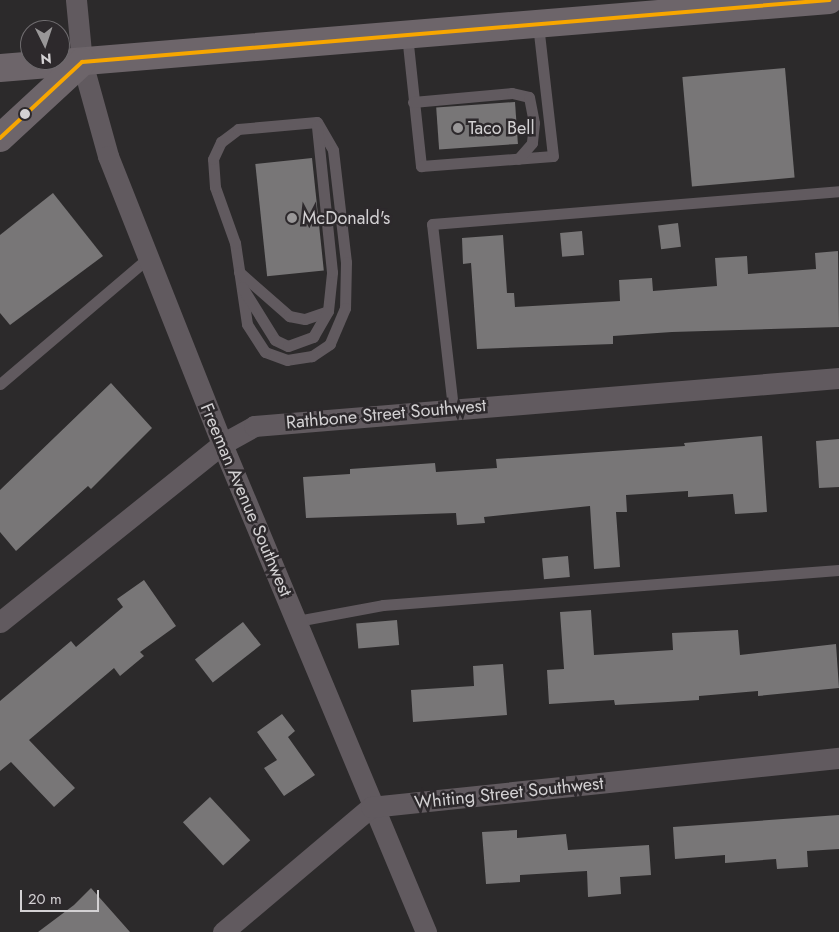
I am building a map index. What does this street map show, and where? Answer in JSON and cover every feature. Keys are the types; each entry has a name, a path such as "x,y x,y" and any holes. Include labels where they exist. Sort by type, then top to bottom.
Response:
{"main road":[{"path":"0,68 829,0"},
{"path":"0,138 82,62"}],"street":[{"name":"Freeman Avenue Southwest","path":"76,0 82,62 99,133 222,444 297,621 371,807 426,932"},
{"name":"Rathbone Street Southwest","path":"0,622 222,444 266,423 839,378"},
{"name":"Whiting Street Southwest","path":"371,807 839,758"},
{"path":"223,932 371,807"}],"lane":[{"path":"406,35 421,166 518,159 553,156 538,24"},
{"path":"414,102 512,93 529,97 534,123 532,143 518,159"},
{"path":"317,122 334,150 346,262 345,308 335,339 322,351 301,359 270,356 251,334 239,278 233,234 214,178 216,150 238,129 317,122"},
{"path":"239,278 275,340 288,346 313,337 328,311 332,272 317,122"},
{"path":"453,408 432,224 839,190"},
{"path":"0,384 149,257"},
{"path":"239,278 289,316 305,319 328,311"},
{"path":"297,621 383,605 839,570"}],"building":[{"path":"785,68 795,178 692,187 682,77"},
{"path":"515,102 518,144 439,149 436,108"},
{"name":"McDonald's","path":"312,158 324,270 267,276 255,164"},
{"path":"53,193 103,256 10,325 0,313 0,235"},
{"path":"678,223 681,247 661,249 658,225"},
{"path":"582,231 584,255 562,257 560,233"},
{"path":"503,235 507,293 514,293 515,307 620,301 619,280 652,278 653,291 717,286 715,258 747,256 748,274 816,269 815,253 838,251 839,327 672,332 613,336 613,344 477,349 471,263 463,264 462,238"},
{"path":"111,383 152,428 91,489 88,486 16,551 0,532 0,490"},
{"path":"762,436 767,512 735,514 733,494 688,497 688,491 626,495 627,512 616,512 620,567 594,569 590,506 484,517 485,523 457,525 456,513 306,518 303,477 350,474 350,469 435,463 436,472 497,468 496,459 685,446 684,443"},
{"path":"839,439 839,487 819,488 816,441"},
{"path":"568,556 570,577 544,579 542,558"},
{"path":"144,580 176,626 140,652 144,656 120,676 114,668 29,740 75,788 54,807 11,762 0,771 0,701 71,641 76,647 123,607 117,599"},
{"path":"591,610 594,655 673,650 672,633 738,630 740,655 836,644 839,688 758,696 758,691 699,696 699,700 615,705 614,700 549,704 547,670 564,669 560,612"},
{"path":"397,620 399,645 358,648 356,624"},
{"path":"243,622 261,645 213,682 195,660"},
{"path":"503,664 507,715 413,722 411,690 474,686 473,666"},
{"path":"282,714 295,731 288,737 315,775 284,796 264,768 277,760 257,732"},
{"path":"210,797 250,840 223,865 183,822"},
{"path":"839,815 839,849 807,851 808,867 777,869 776,859 725,863 725,855 675,859 673,827"},
{"path":"517,830 517,838 566,834 568,850 649,845 651,875 620,877 621,894 588,897 587,871 520,875 520,882 486,884 482,832"},
{"path":"91,888 130,932 38,932 74,905"}],"transit line":[{"path":"0,138 82,62 829,0"}],"place":[{"name":"Taco Bell","path":"458,128"},
{"name":"McDonald's","path":"292,218"}]}
